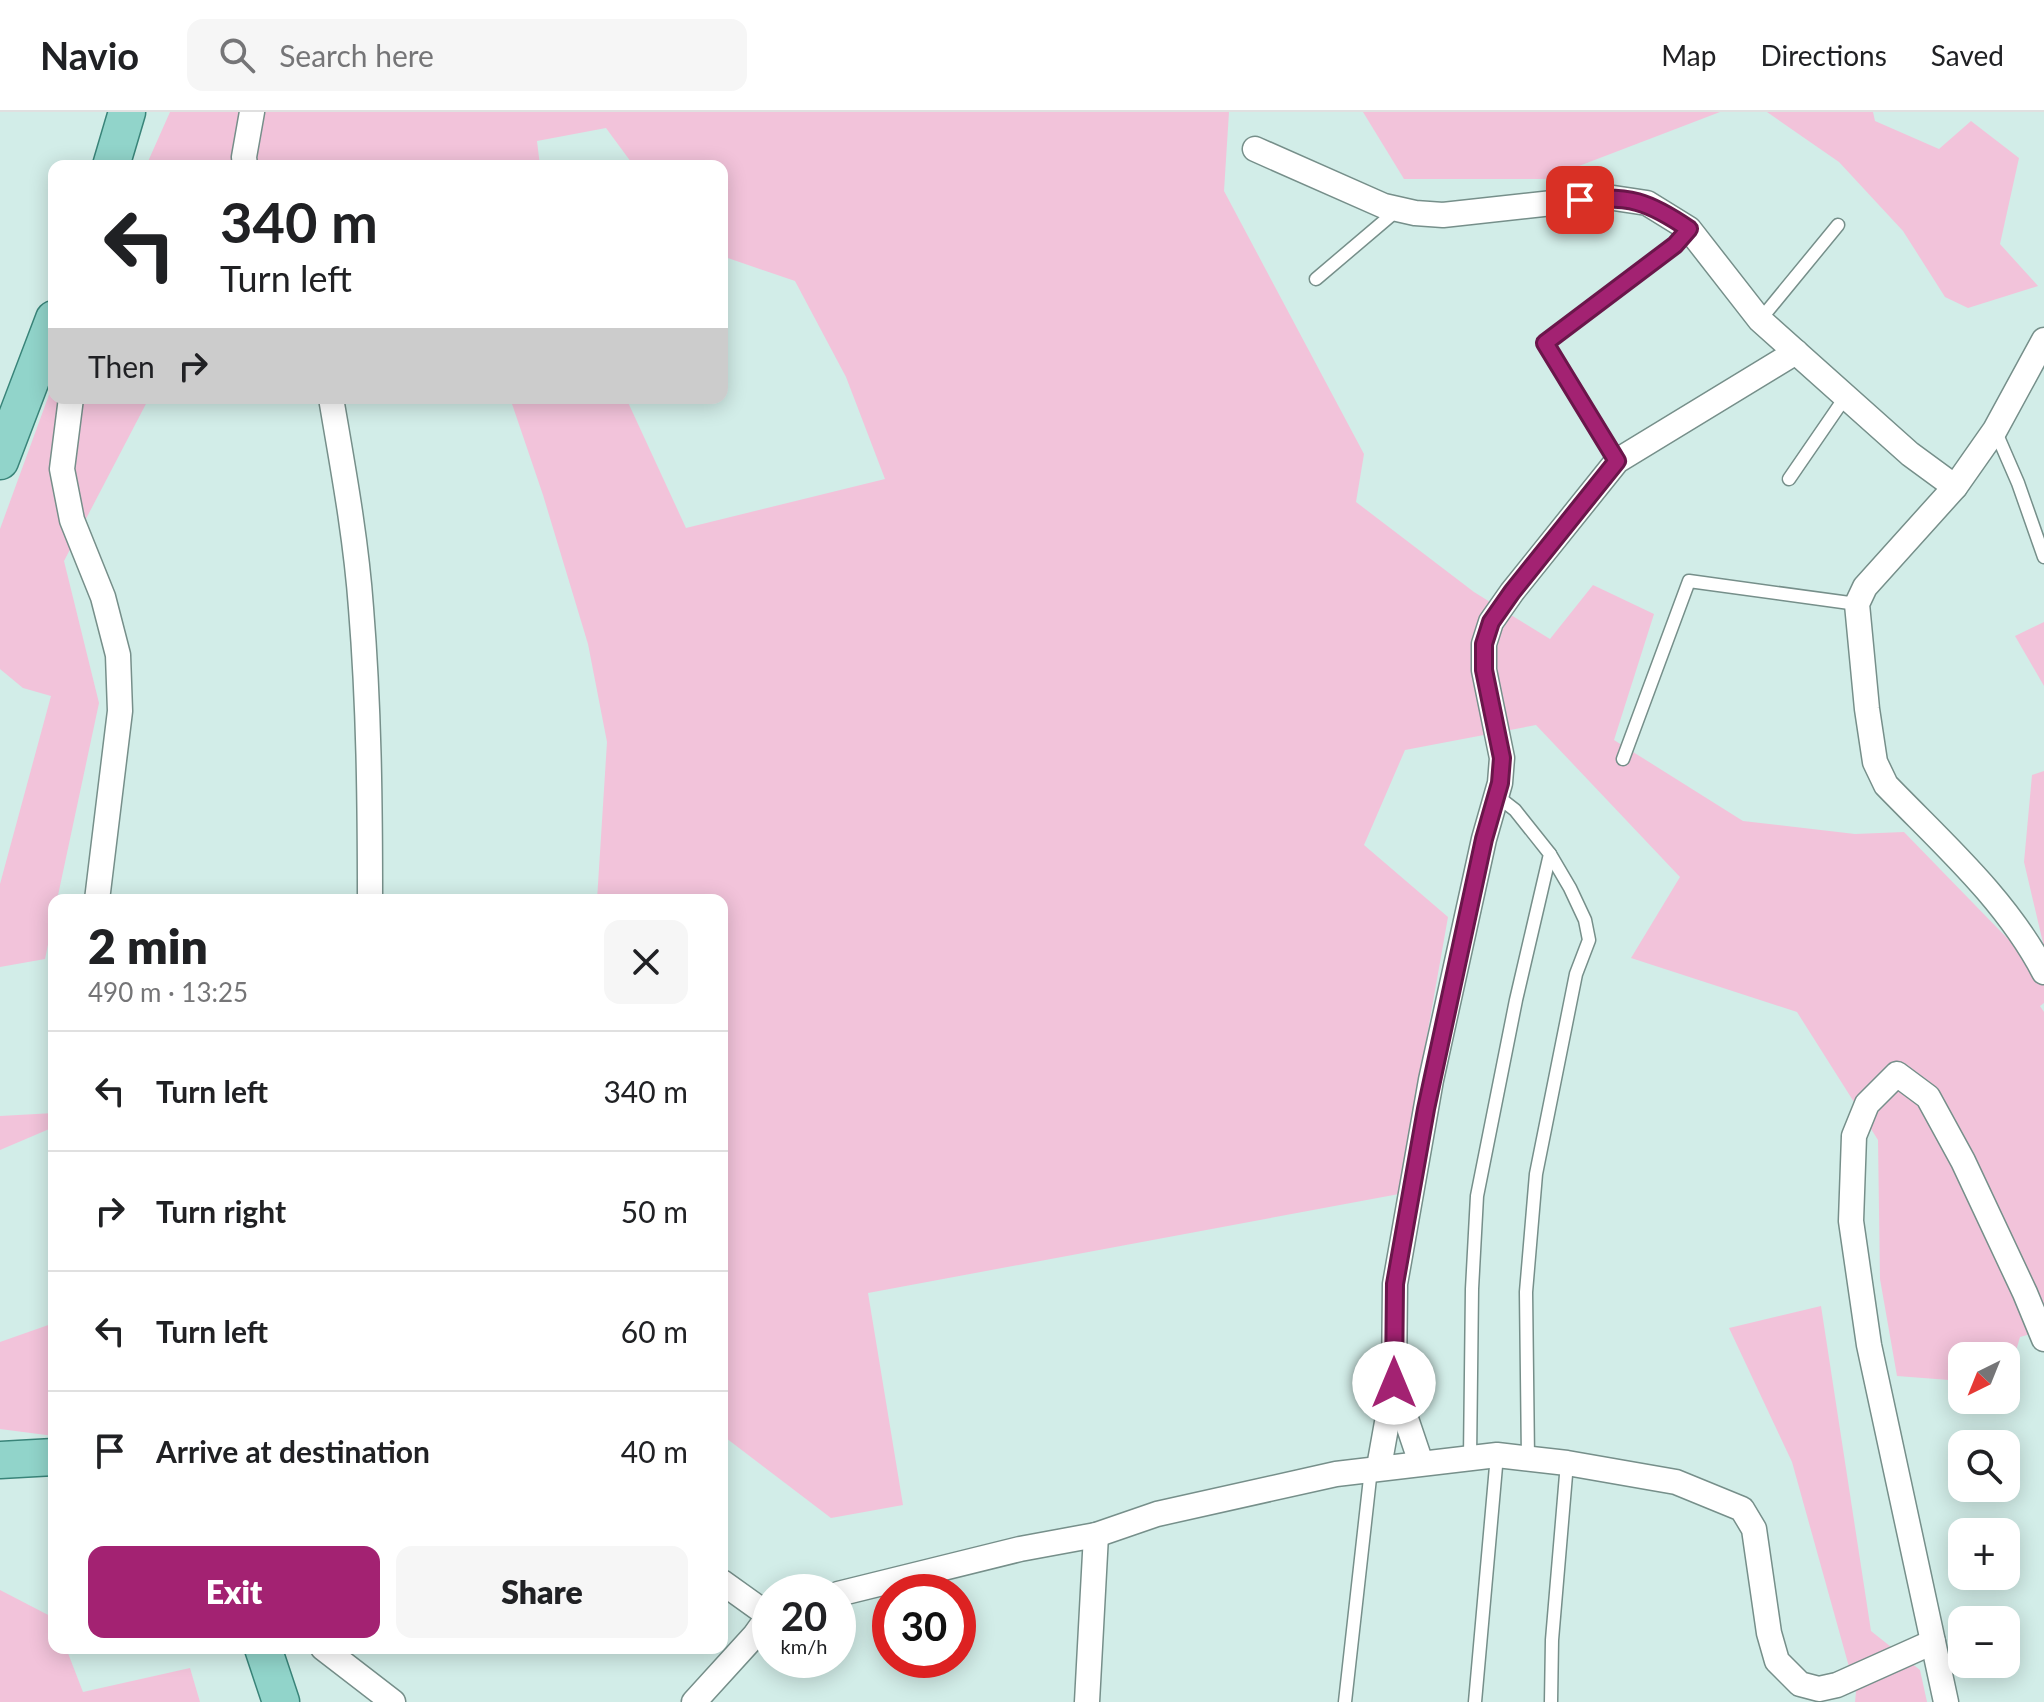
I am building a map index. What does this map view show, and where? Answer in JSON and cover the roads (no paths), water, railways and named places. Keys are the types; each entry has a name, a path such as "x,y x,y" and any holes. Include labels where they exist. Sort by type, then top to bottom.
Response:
{"main road":[{"path":"115,160 127,112"},
{"path":"0,461 48,335"},
{"path":"0,1460 48,1457"},
{"path":"265,1654 281,1702"}],"street":[{"path":"244,160 252,112"},
{"path":"1255,149 1394,209 1443,215 1607,197 1647,203 1689,229 1760,320 1910,454 1955,487"},
{"path":"2044,340 1995,430 1955,487 1865,587 1857,604 1867,709 1877,772 1986,888 2027,939 2044,972"},
{"path":"1375,1468 1394,1383 1395,1284 1431,1080 1484,839 1497,796 1502,758 1484,670 1484,644 1491,622 1617,461 1796,352"},
{"path":"70,404 62,469 72,520 103,597 118,655 120,711 98,894"},
{"path":"332,404 349,501 361,606 370,750 370,894"},
{"path":"1946,1702 1869,1345 1851,1221 1854,1136 1867,1104 1897,1074 1928,1097 1963,1161 2044,1339"},
{"path":"1394,1383 1421,1463"},
{"path":"856,1590 1020,1549 1096,1535 1157,1514 1336,1474 1497,1455 1567,1463 1676,1482 1742,1509 1754,1529 1769,1633 1777,1661 1800,1684 1819,1689 1837,1685 1933,1642"},
{"path":"1087,1702 1096,1535"},
{"path":"728,1586 752,1603"},
{"path":"694,1702 752,1638"},
{"path":"331,1654 393,1702"}],"lane":[{"path":"1316,279 1389,217 1394,209"},
{"path":"1760,320 1838,225"},
{"path":"1617,461 1545,343 1675,245 1689,229"},
{"path":"1789,479 1846,396"},
{"path":"1995,430 2044,557"},
{"path":"1623,759 1689,581 1857,604"},
{"path":"1497,796 1515,810 1563,873 1585,920 1589,940 1576,974 1536,1174 1526,1292 1528,1459"},
{"path":"1470,1458 1472,1289 1477,1196 1516,1000 1550,854"},
{"path":"1475,1702 1497,1455"},
{"path":"1551,1702 1552,1640 1567,1463"},
{"path":"1345,1702 1375,1468"}]}
